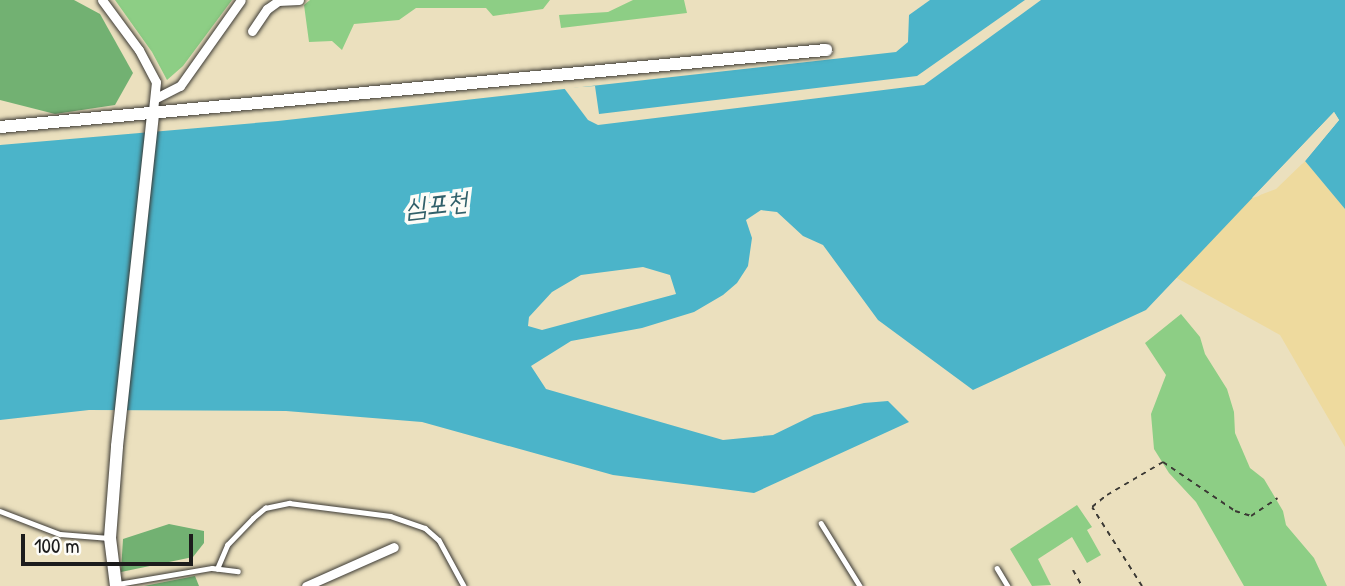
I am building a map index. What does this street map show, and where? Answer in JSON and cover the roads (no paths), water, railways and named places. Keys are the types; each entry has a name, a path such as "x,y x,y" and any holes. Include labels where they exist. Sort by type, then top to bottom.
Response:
{"street":[{"path":"102,0 111,8 139,50 156,82 117,446 110,538 116,585"},
{"path":"156,98 180,86 241,0"},
{"path":"252,31 267,9 278,1 299,0"},
{"path":"0,127 826,50"},
{"path":"306,586 394,547"}],"lane":[{"path":"217,569 227,545 253,518 265,508 289,503 390,516 417,524 439,540 464,586"},
{"path":"0,511 60,534 110,538"},
{"path":"821,523 860,586"},
{"path":"997,568 1008,586"},
{"path":"116,585 217,569 238,571"}],"water":[{"name":"심포천","path":"903,0 1345,0 1345,209 1305,161 1339,120 1334,112 1146,310 973,390 878,320 823,245 803,236 777,212 761,210 746,220 752,238 748,266 737,283 723,295 694,312 642,328 571,341 531,366 546,389 723,440 773,435 814,415 864,403 888,401 909,422 754,493 613,475 422,422 286,411 89,410 0,420 0,145 278,121 896,52 908,42","holes":["643,267 670,275 676,294 542,330 528,326 529,317 552,292 581,275"]}]}
